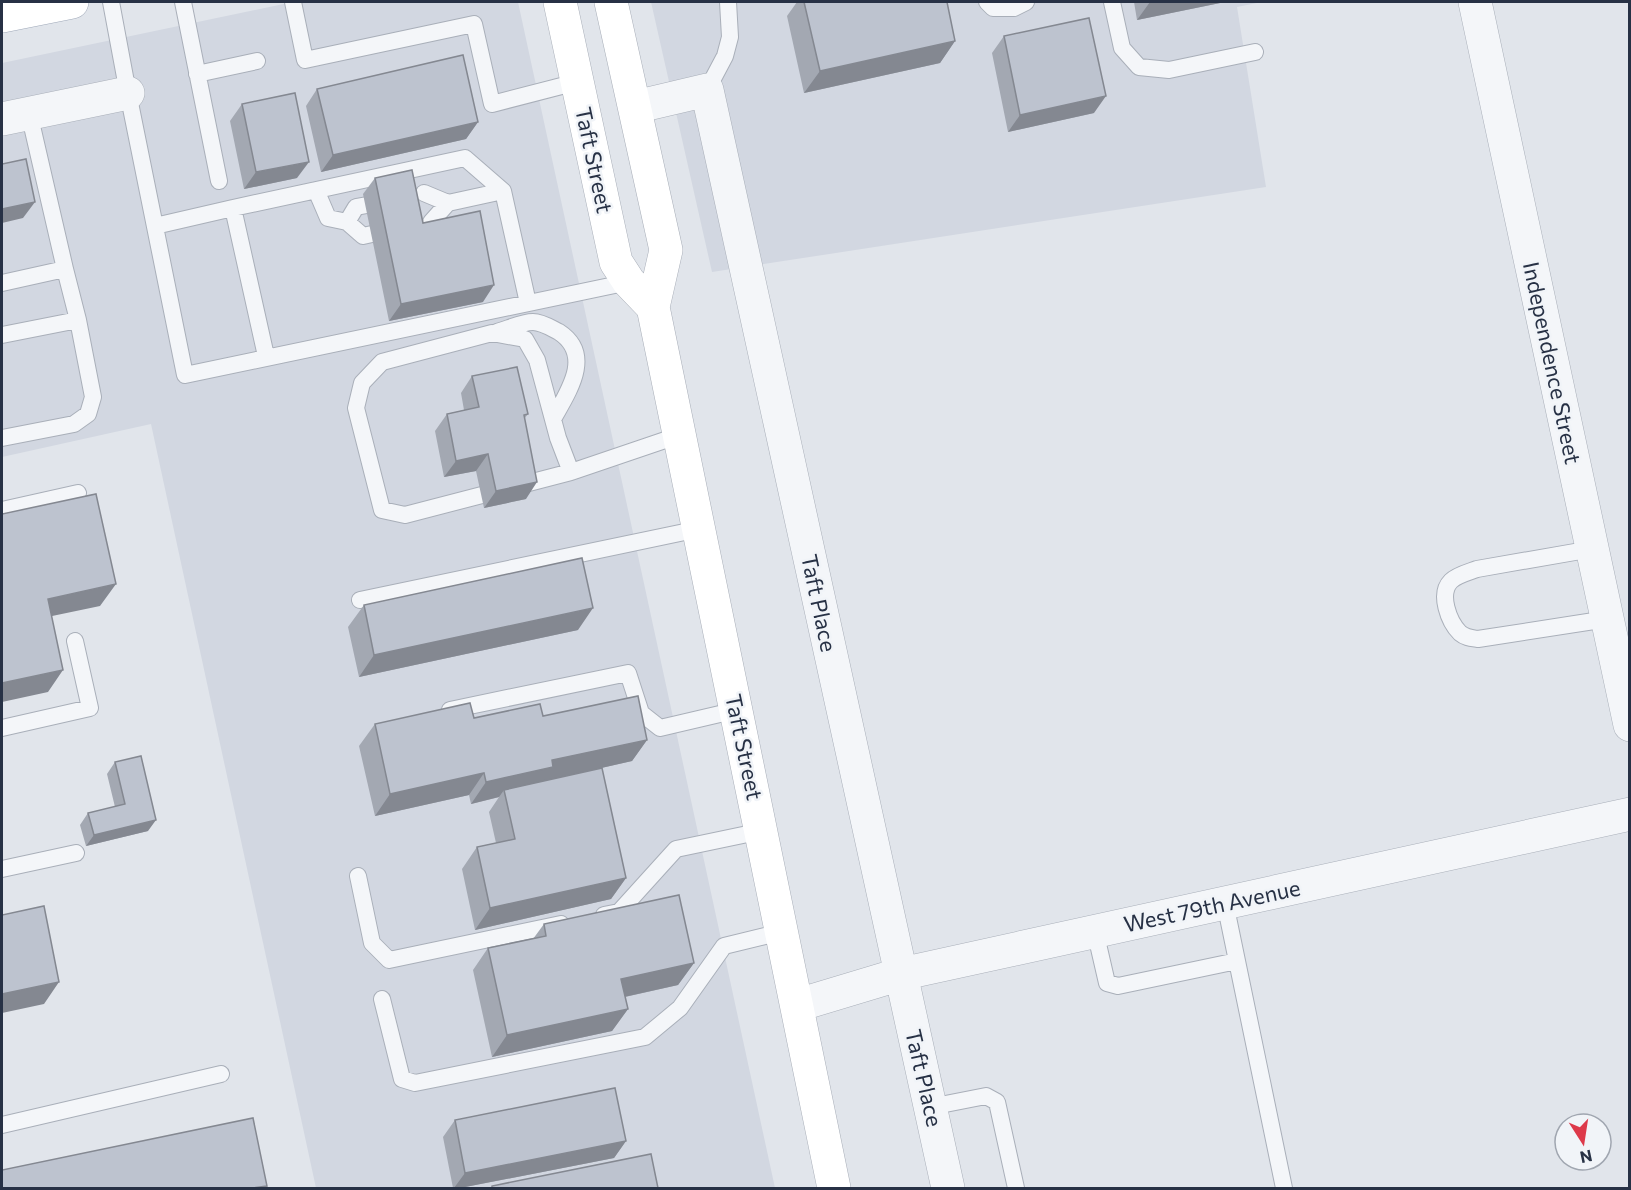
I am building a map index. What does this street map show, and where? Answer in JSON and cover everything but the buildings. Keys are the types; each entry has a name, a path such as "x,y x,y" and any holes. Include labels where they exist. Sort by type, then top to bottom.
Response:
{"main road":[{"path":"2,16 72,2"},
{"name":"Taft Street","path":"560,2 616,262 629,282 653,307"},
{"name":"Taft Street","path":"611,2 666,249 653,307 834,1188"}],"street":[{"name":"Independence Street","path":"1475,2 1629,725"},
{"path":"634,107 707,90"},
{"name":"Taft Place","path":"707,90 948,1188"},
{"path":"15,116 128,93"},
{"name":"West 79th Avenue","path":"798,1005 901,974 1629,814"}],"lane":[{"path":"111,2 185,375 266,356 629,282"},
{"path":"183,2 219,182"},
{"path":"293,2 305,60 474,24 492,104 577,82"},
{"path":"707,90 725,56 730,37 728,2"},
{"path":"987,2 993,8 1014,8 1026,2"},
{"path":"1112,2 1122,48 1139,67 1169,70 1255,52"},
{"path":"197,74 257,62"},
{"path":"2,438 74,424 88,414 93,397 78,320 65,269 15,116"},
{"path":"155,226 465,158 503,191 528,303"},
{"path":"316,190 328,218 347,222 363,236 369,220 356,207 347,222"},
{"path":"448,203 427,208 503,191"},
{"path":"232,208 266,356"},
{"path":"2,283 65,269"},
{"path":"2,335 78,320"},
{"path":"482,495 405,516 382,510 356,408 362,383 382,362 533,322 549,326 566,337 574,352 577,369 572,385 553,419"},
{"path":"492,333 525,339 537,360 553,419 571,472"},
{"path":"521,485 571,472 680,435"},
{"path":"2,510 78,493"},
{"path":"360,600 699,529"},
{"path":"1592,549 1477,570 1462,575 1450,581 1445,592 1446,605 1450,618 1459,631 1467,638 1478,639 1607,619"},
{"path":"2,728 90,708 75,641"},
{"path":"434,713 628,673 641,713 660,728 737,710"},
{"path":"358,876 372,943 388,960 619,912 676,849 762,831"},
{"path":"2,869 76,853"},
{"path":"1225,903 1284,1188"},
{"path":"1095,931 1107,983 1118,986 1237,961"},
{"path":"382,999 402,1079 415,1083 645,1037 680,1008 724,946 782,932"},
{"path":"2,1125 221,1074"},
{"path":"930,1107 986,1096 997,1102 1016,1188"}],"shaded area":[{"path":"293,2 518,2 775,1188 316,1188 151,424 2,457 2,63"},
{"path":"651,2 1262,2 1237,7 1266,187 712,272"}]}
